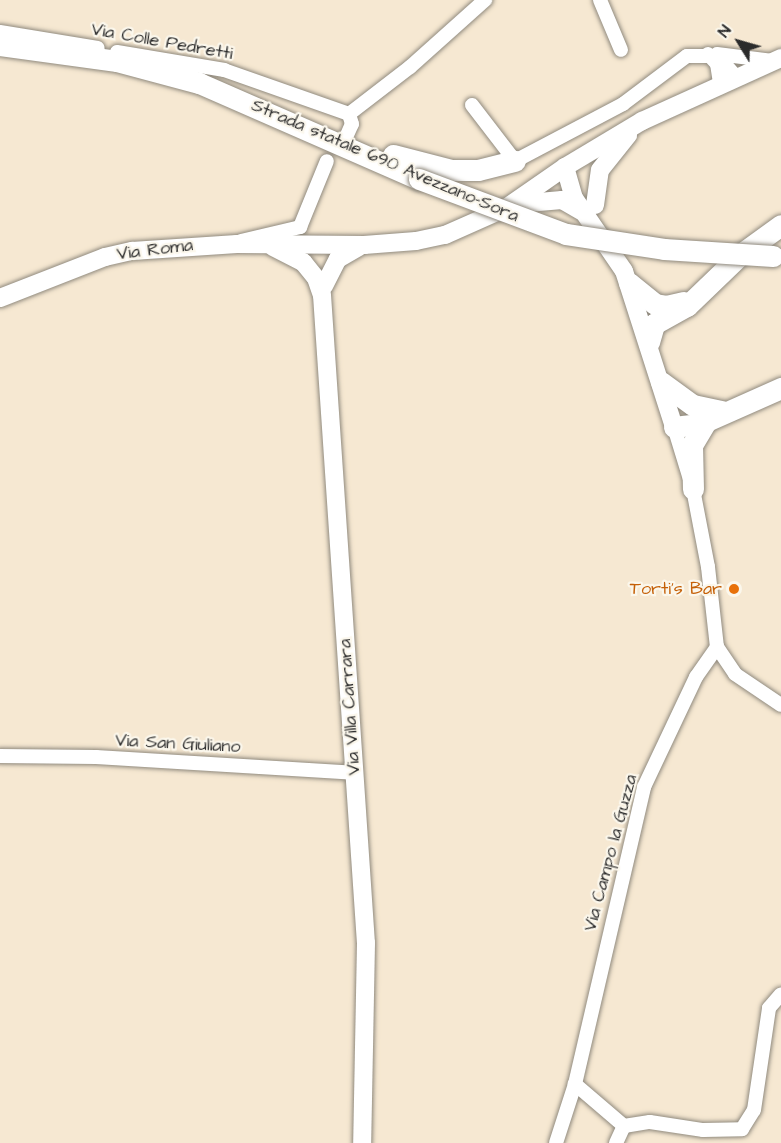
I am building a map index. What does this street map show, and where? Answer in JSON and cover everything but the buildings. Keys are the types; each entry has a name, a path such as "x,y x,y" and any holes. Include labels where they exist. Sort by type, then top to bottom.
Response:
{"highway":[{"name":"Strada statale 690 Avezzano-Sora","path":"0,45 161,71 200,83 419,179 566,234 654,248 777,255"},
{"path":"265,111 294,117 434,167 478,170 515,161"},
{"path":"649,342 654,324 687,306 741,254 781,225"},
{"path":"629,283 650,302 661,306 683,302 700,293"},
{"path":"661,382 688,402 713,414"},
{"path":"674,427 684,418 713,414 781,388"},
{"path":"693,489 692,445 713,414"}],"main road":[{"path":"506,208 565,167 642,121 778,59"},
{"path":"589,209 604,163 642,121"},
{"path":"565,167 571,193 589,209 629,283 674,427"},
{"path":"506,208 552,199 589,209"},
{"name":"Via Roma","path":"0,298 112,255 237,244 319,247 416,242 445,235 506,208"},
{"path":"273,247 294,255 320,286 338,260 364,245"},
{"name":"Via Villa Carrara","path":"319,247 325,266 320,286 366,943 362,1143"},
{"name":"Via Villa Carrara","path":"353,1143 362,1119"}],"street":[{"path":"347,135 352,124 349,114 410,67 485,0"},
{"path":"600,0 621,50"},
{"name":"Via Colle Pedretti","path":"0,32 224,70 349,114"},
{"path":"472,105 515,161 616,108 687,56 710,54 778,59"},
{"path":"710,54 727,62 728,81"},
{"path":"237,244 248,237 300,227 327,161"},
{"path":"674,427 693,489 708,567 717,647 735,674 781,705"},
{"name":"Via Campo la Guzza","path":"556,1143 575,1084 644,787 696,677 717,647"},
{"name":"Via San Giuliano","path":"0,756 96,757 354,773"},
{"path":"575,1084 624,1126 650,1122 703,1130 742,1129 754,1110 769,1008 781,994"},
{"path":"616,1143 624,1126"}],"place":[{"name":"Torti's Bar","path":"734,589"}]}
